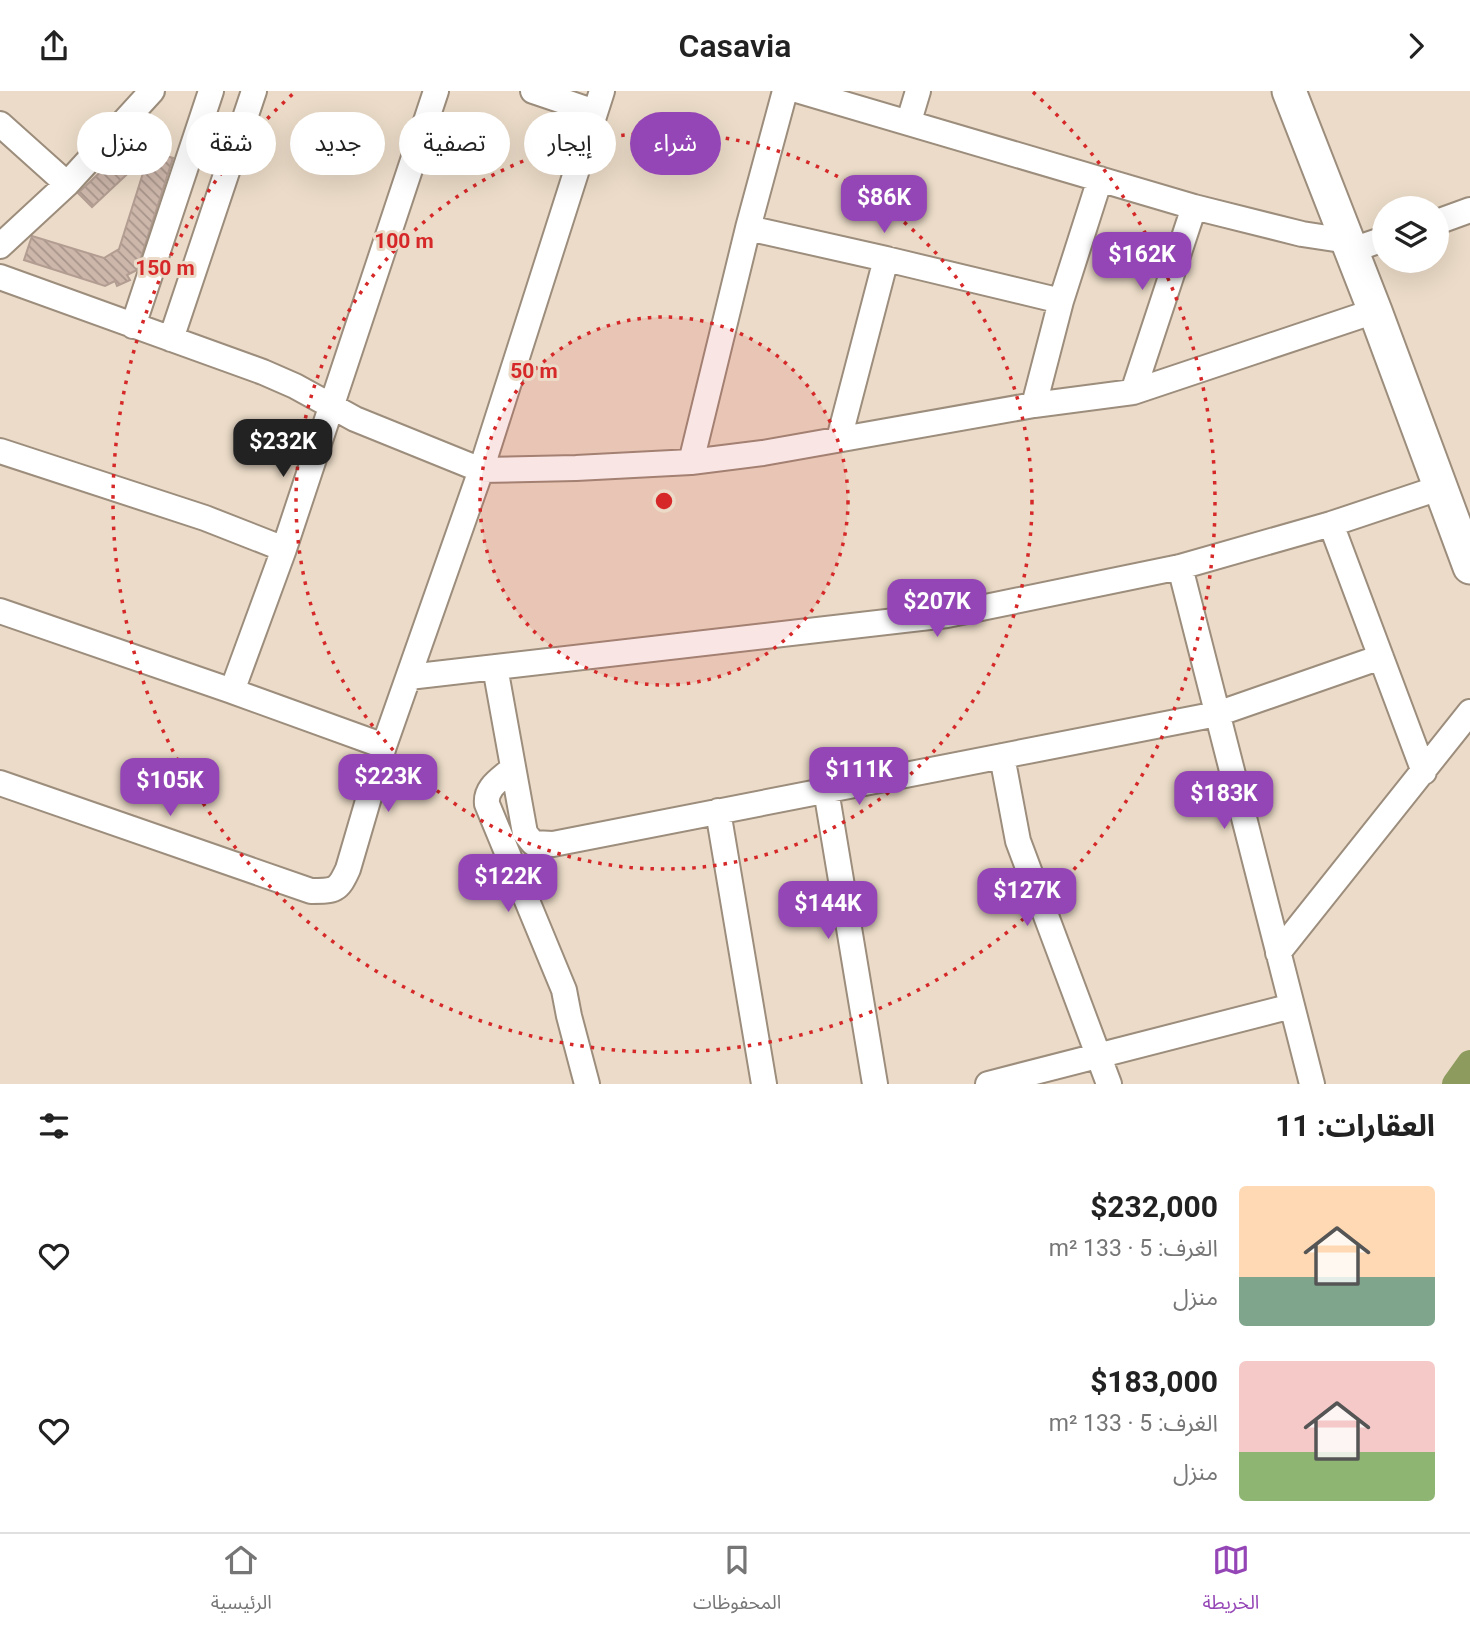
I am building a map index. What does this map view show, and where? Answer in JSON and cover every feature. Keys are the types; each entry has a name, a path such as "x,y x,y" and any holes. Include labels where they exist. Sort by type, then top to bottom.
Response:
{"street":[{"path":"0,246 67,184 152,91"},
{"path":"133,326 211,91"},
{"path":"171,339 254,91"},
{"path":"232,691 284,549 436,91"},
{"path":"0,783 311,891 331,891 340,885 348,869 384,745 481,470 599,102 533,91"},
{"path":"691,461 748,228 785,91"},
{"path":"800,91 1194,207 1350,246 1372,241"},
{"path":"909,121 918,91"},
{"path":"1289,91 1442,487 1470,567"},
{"path":"0,124 67,184"},
{"path":"1034,405 1061,301 1100,180"},
{"path":"1133,392 1194,207"},
{"path":"1449,218 1470,210"},
{"path":"748,228 1061,301"},
{"path":"839,439 886,259"},
{"path":"0,277 263,372 295,386 330,407 481,470 576,468 691,461 763,453 1034,405 1133,392 1375,311"},
{"path":"0,451 205,519 284,549"},
{"path":"409,677 947,615 1180,567 1331,524 1442,487"},
{"path":"1331,524 1424,772"},
{"path":"1180,567 1312,1084"},
{"path":"0,611 384,745"},
{"path":"495,667 525,833 533,843 553,844 1217,714 1381,657"},
{"path":"1278,953 1470,712"},
{"path":"1002,756 1018,841 1110,1084"},
{"path":"513,768 490,788 486,795 487,804 564,990 587,1084"},
{"path":"826,790 875,1084"},
{"path":"718,811 764,1084"},
{"path":"988,1084 1292,1006"}],"building":[{"path":"97,175 126,175 92,207 78,193"},
{"path":"142,175 168,175 137,270 127,275 130,280 117,286 115,281 105,286 24,260 32,236 104,258 119,249"}],"waterway":[{"path":"1455,1084 1470,1063"}]}
